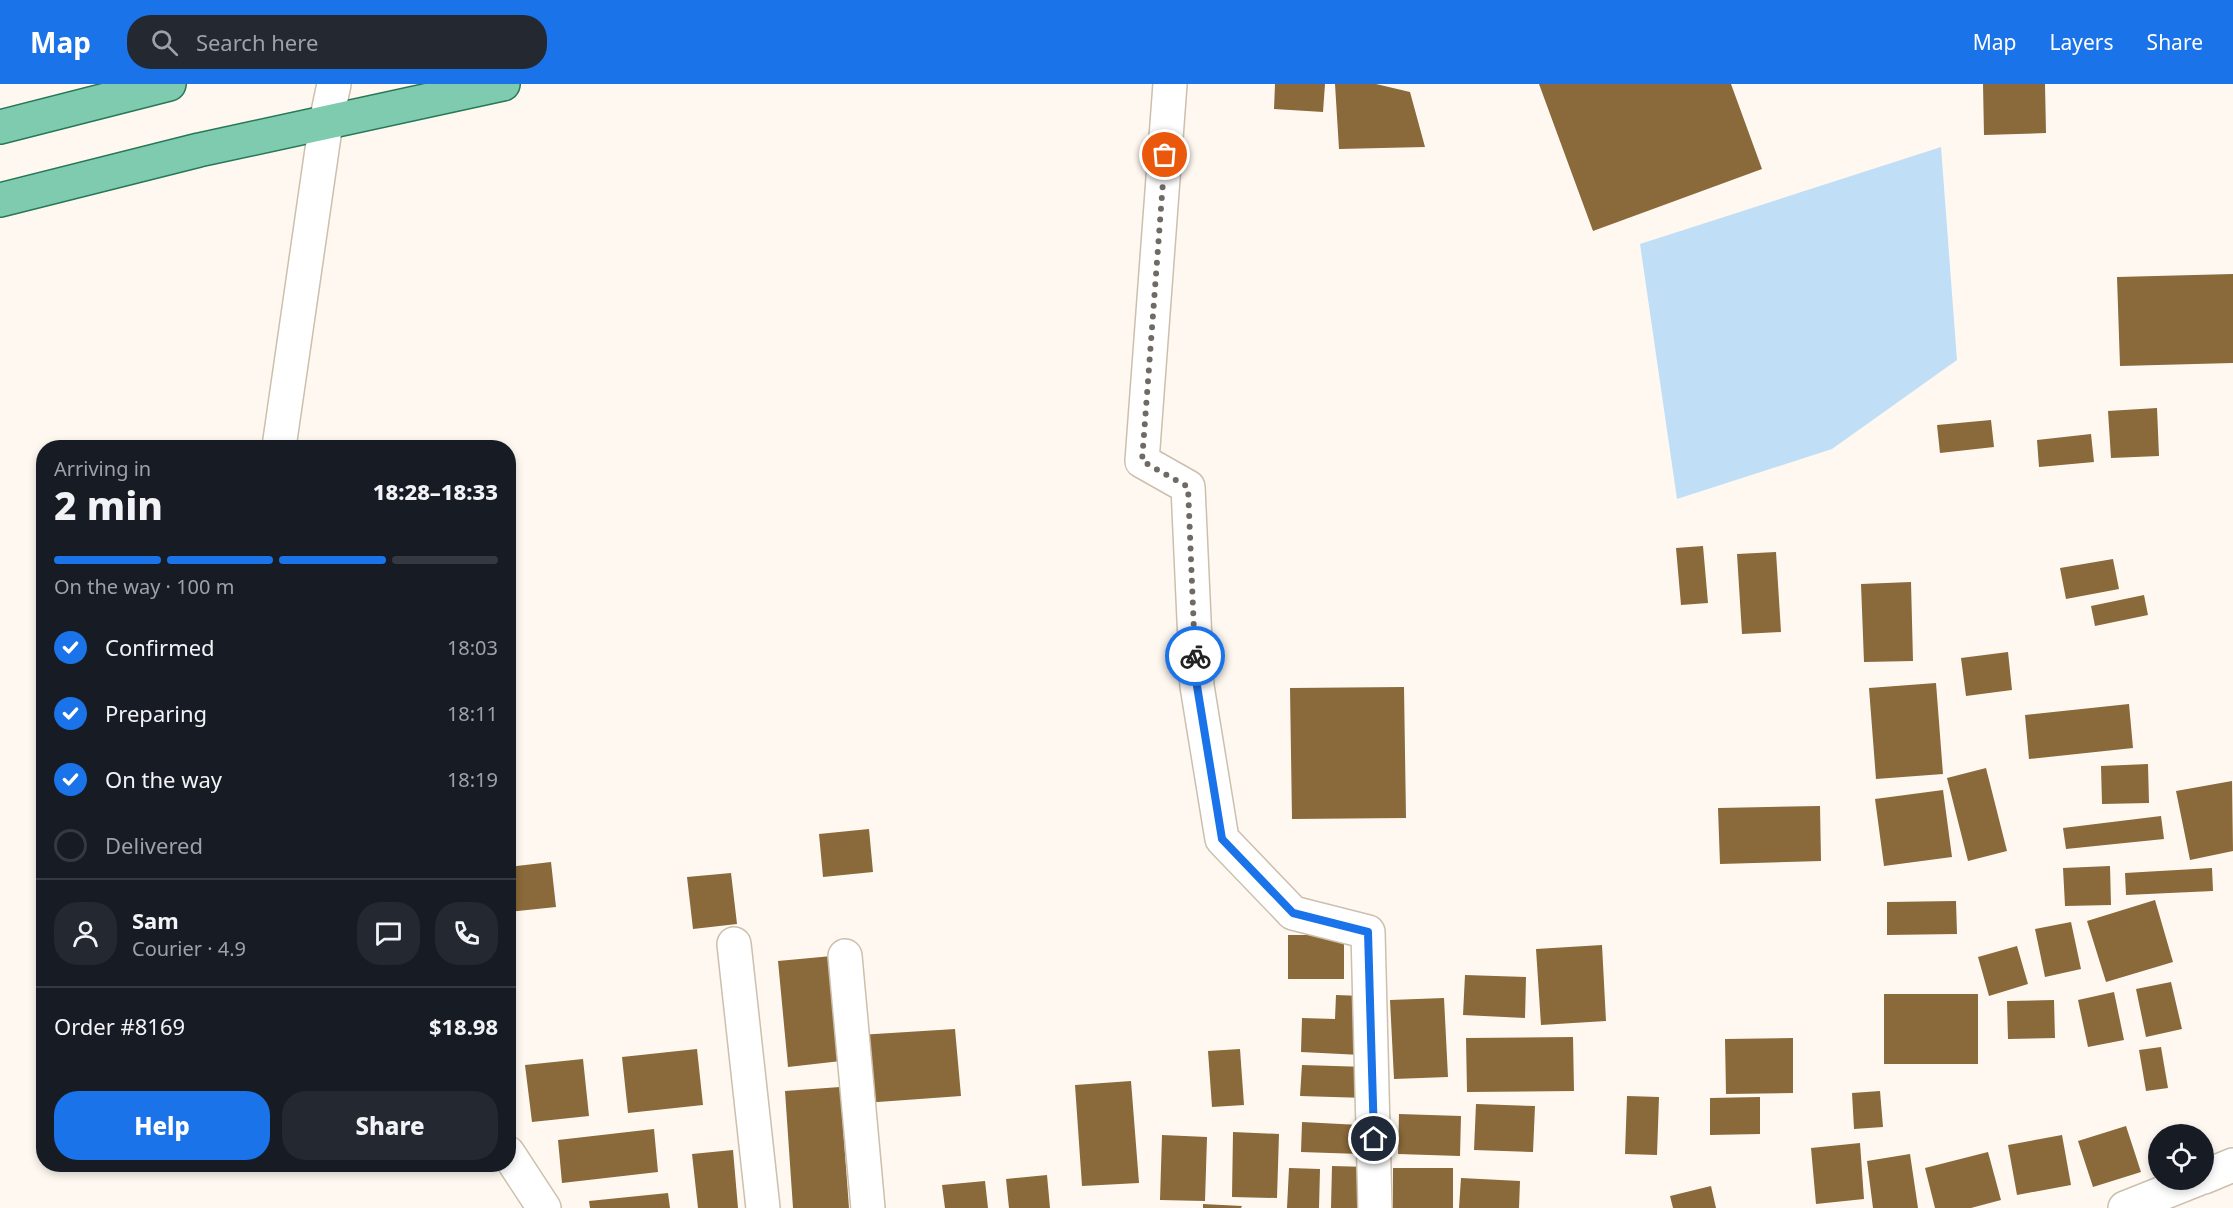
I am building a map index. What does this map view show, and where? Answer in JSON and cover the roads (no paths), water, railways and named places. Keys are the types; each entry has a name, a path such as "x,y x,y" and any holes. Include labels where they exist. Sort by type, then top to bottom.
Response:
{"main road":[{"path":"0,127 169,84"},
{"path":"0,200 199,150 503,84"}],"street":[{"path":"280,440 326,122 334,84"},
{"path":"1170,84 1142,461 1188,487 1197,686 1222,839 1293,913 1368,932 1375,1208"},
{"path":"734,944 763,1208"},
{"path":"844,956 868,1208"},
{"path":"516,1165 544,1208"},
{"path":"2214,1173 2233,1165"},
{"path":"2125,1208 2170,1190"}],"water":[{"path":"1941,147 1957,360 1832,449 1677,499 1640,244"}]}
